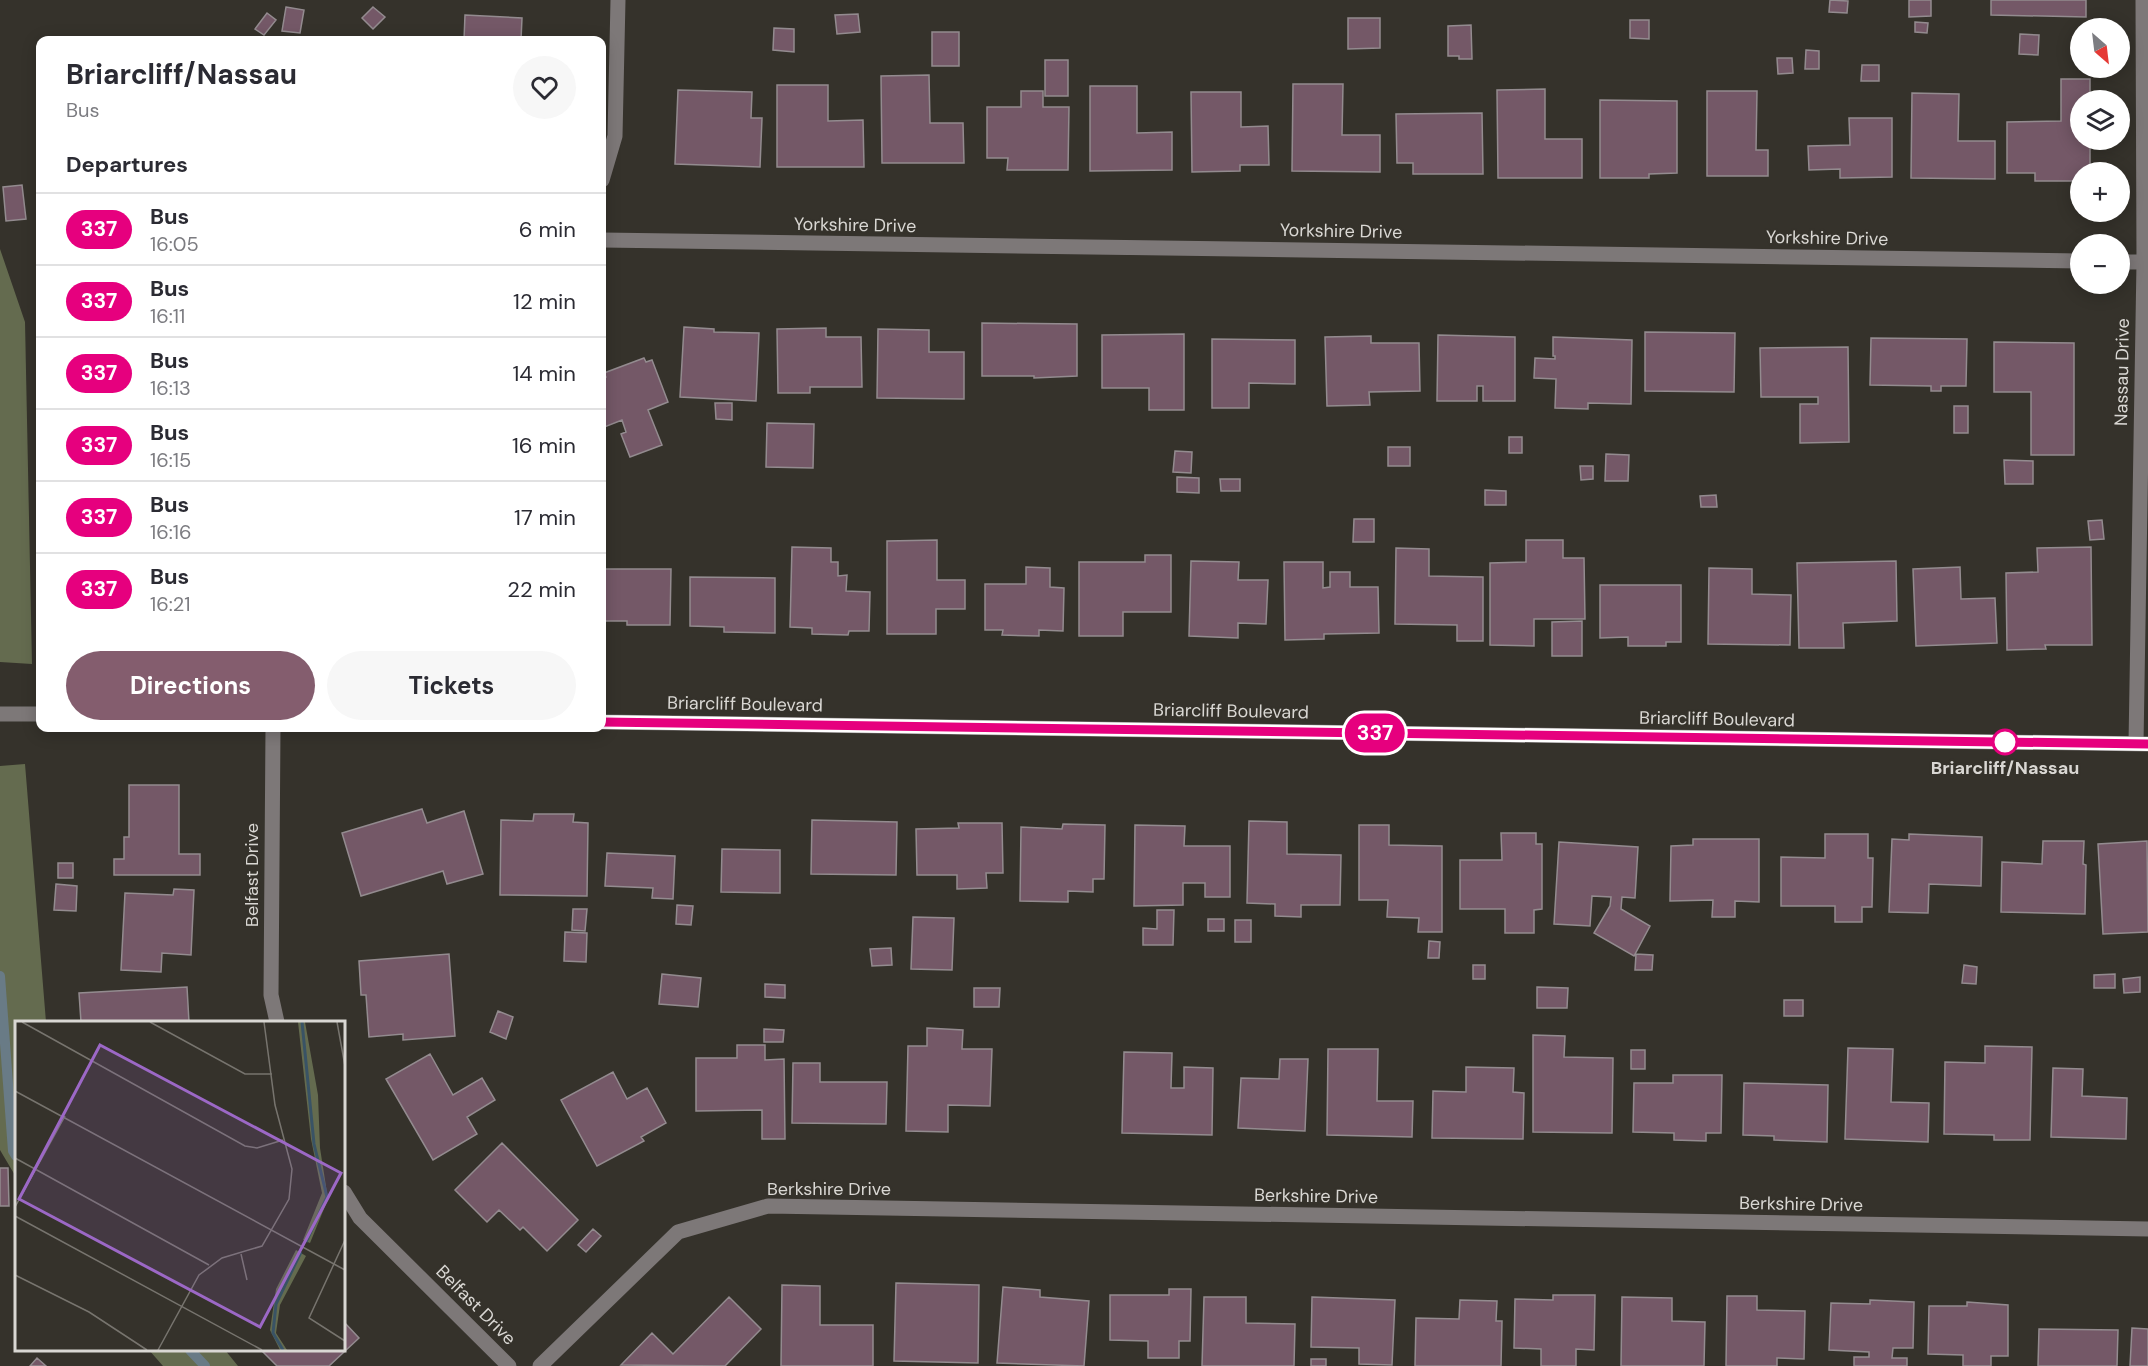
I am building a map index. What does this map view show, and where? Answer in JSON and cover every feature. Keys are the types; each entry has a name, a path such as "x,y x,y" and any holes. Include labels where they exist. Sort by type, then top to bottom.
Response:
{"street":[{"path":"606,166 615,136 618,0"},
{"name":"Nassau Drive","path":"2142,744 2146,262 2143,0"},
{"name":"Yorkshire Drive","path":"606,240 2070,261"},
{"path":"2130,262 2146,262"},
{"path":"0,714 36,714"},
{"name":"Briarcliff Boulevard","path":"606,722 2142,744"},
{"name":"Belfast Drive","path":"273,732 271,995 277,1021"},
{"name":"Belfast Drive","path":"345,1194 360,1218 509,1366"},
{"name":"Berkshire Drive","path":"540,1366 678,1232 768,1206 2148,1229"}],"green space":[{"path":"0,249 25,322 32,664 0,662"},
{"path":"25,764 46,1021 15,1021 15,1175 0,1150 0,766"},
{"path":"150,1351 226,1351 238,1366 163,1366"}],"building":[{"path":"1830,0 1848,1 1847,13 1829,12"},
{"path":"1909,0 1931,0 1931,16 1909,17"},
{"path":"1991,0 2086,0 2086,17 1991,15"},
{"path":"286,7 304,10 300,33 282,31"},
{"path":"373,7 385,17 373,29 362,18"},
{"path":"267,13 276,20 264,35 255,29"},
{"path":"858,14 860,32 837,34 835,15"},
{"path":"465,15 522,18 521,36 464,36"},
{"path":"1348,18 1380,18 1380,48 1348,49"},
{"path":"1630,20 1649,20 1649,39 1630,38"},
{"path":"1915,22 1928,23 1927,33 1915,32"},
{"path":"1471,25 1472,59 1448,56 1448,26"},
{"path":"774,28 794,29 794,52 773,50"},
{"path":"932,32 959,32 959,66 932,66"},
{"path":"2020,34 2039,35 2038,55 2019,54"},
{"path":"1806,50 1819,51 1819,69 1805,69"},
{"path":"1777,58 1792,58 1793,73 1778,74"},
{"path":"1045,60 1068,60 1068,96 1045,96"},
{"path":"1862,65 1879,65 1879,81 1861,81"},
{"path":"929,75 930,123 963,123 964,163 882,163 881,76"},
{"path":"2061,79 2090,79 2090,90 2070,90 2070,150 2090,150 2090,162 2070,162 2070,181 2035,181 2035,173 2007,173 2007,122 2061,121"},
{"path":"1293,84 1343,84 1342,135 1380,135 1380,172 1292,171"},
{"path":"777,85 828,85 828,121 863,120 864,167 777,167"},
{"path":"1090,86 1137,86 1137,133 1172,132 1172,170 1090,171"},
{"path":"1545,89 1545,139 1582,139 1582,178 1498,178 1497,90"},
{"path":"678,90 752,92 751,118 762,118 760,167 675,164"},
{"path":"1021,91 1043,91 1043,107 1069,107 1068,170 1007,170 1008,158 987,158 987,107 1021,107"},
{"path":"1707,91 1757,91 1756,150 1768,150 1768,176 1707,176"},
{"path":"1191,92 1241,92 1241,127 1268,126 1269,165 1240,165 1240,171 1192,172"},
{"path":"1912,93 1959,94 1958,141 1995,141 1995,179 1911,178"},
{"path":"1600,100 1677,101 1677,173 1649,174 1649,178 1600,178"},
{"path":"1482,113 1483,174 1413,174 1413,163 1397,163 1396,114"},
{"path":"1849,118 1892,118 1892,177 1840,178 1840,169 1809,170 1808,146 1850,145"},
{"path":"22,185 26,219 6,221 3,187"},
{"path":"982,323 1077,324 1077,376 1034,378 1034,376 982,376"},
{"path":"684,327 714,329 714,332 759,333 756,401 680,397"},
{"path":"826,328 826,337 861,337 862,387 810,387 810,393 778,393 777,329"},
{"path":"878,329 929,330 929,352 964,352 964,399 877,398"},
{"path":"1645,332 1735,333 1734,392 1645,391"},
{"path":"1184,334 1184,410 1149,410 1149,388 1102,388 1102,335"},
{"path":"1438,335 1515,337 1515,401 1483,401 1483,386 1477,386 1477,401 1437,401"},
{"path":"1371,336 1371,343 1419,343 1420,391 1369,392 1370,405 1327,406 1325,337"},
{"path":"1553,337 1632,340 1631,404 1588,403 1588,409 1555,408 1556,379 1534,378 1535,358 1555,359"},
{"path":"1871,338 1967,339 1966,386 1941,386 1941,391 1931,391 1931,386 1870,385"},
{"path":"1212,339 1295,340 1295,384 1249,383 1249,408 1212,408"},
{"path":"1994,342 2074,343 2074,455 2031,455 2031,392 1994,392"},
{"path":"1848,347 1849,442 1800,443 1800,404 1818,404 1818,397 1761,397 1760,348"},
{"path":"644,358 646,362 652,360 668,402 648,410 662,445 630,457 621,434 626,432 622,420 606,426 606,372"},
{"path":"715,403 732,403 732,420 716,419"},
{"path":"1954,406 1968,406 1968,433 1954,433"},
{"path":"767,423 814,424 813,468 766,467"},
{"path":"1509,437 1522,437 1522,453 1509,453"},
{"path":"1388,447 1410,447 1410,466 1388,466"},
{"path":"1175,451 1192,452 1191,473 1173,472"},
{"path":"1606,454 1629,455 1628,481 1605,481"},
{"path":"2004,460 2033,461 2033,484 2005,484"},
{"path":"1580,466 1593,466 1593,479 1581,480"},
{"path":"1177,477 1199,478 1199,493 1177,492"},
{"path":"1220,479 1240,479 1240,491 1221,491"},
{"path":"1485,490 1506,491 1506,505 1485,505"},
{"path":"1716,495 1717,507 1701,507 1700,496"},
{"path":"1354,519 1374,519 1374,542 1353,542"},
{"path":"2102,520 2104,539 2090,540 2088,521"},
{"path":"937,540 937,580 965,580 965,609 936,609 936,634 887,634 887,541"},
{"path":"1526,540 1563,540 1563,558 1584,558 1585,619 1534,619 1534,646 1490,645 1490,563 1526,562"},
{"path":"792,547 831,548 831,562 838,562 838,576 847,575 846,591 870,592 869,631 849,631 848,635 812,634 812,628 790,627"},
{"path":"2091,547 2092,645 2045,645 2046,649 2007,650 2006,573 2038,572 2037,548"},
{"path":"1396,548 1429,549 1429,576 1483,577 1483,641 1457,641 1457,625 1395,624"},
{"path":"1145,555 1171,555 1171,612 1123,612 1123,636 1079,636 1079,562 1145,562"},
{"path":"1191,561 1239,562 1238,580 1268,580 1266,624 1238,623 1238,638 1189,636"},
{"path":"1896,561 1897,621 1843,623 1844,648 1799,648 1797,563"},
{"path":"1284,562 1323,562 1323,588 1330,587 1330,572 1350,572 1350,587 1378,587 1379,633 1324,634 1324,639 1285,640"},
{"path":"1026,567 1050,568 1050,587 1064,588 1063,631 1039,630 1039,636 1002,635 1003,630 985,630 985,584 1026,584"},
{"path":"1960,567 1961,599 1995,598 1997,643 1916,646 1913,569"},
{"path":"1709,568 1752,569 1752,594 1791,595 1790,645 1708,644"},
{"path":"606,569 671,569 670,625 627,625 627,621 606,621"},
{"path":"690,577 775,578 775,633 724,632 724,627 690,626"},
{"path":"1600,585 1681,585 1681,642 1666,642 1666,646 1628,646 1628,637 1600,638"},
{"path":"1582,621 1582,656 1552,656 1552,622"},
{"path":"129,785 179,785 179,854 200,854 200,875 114,875 114,859 124,859 124,837 129,837"},
{"path":"422,809 427,823 464,811 483,874 447,884 443,871 361,896 342,833"},
{"path":"534,814 574,814 573,822 588,823 587,896 500,895 501,820 533,821"},
{"path":"812,820 897,822 896,875 811,874"},
{"path":"1249,821 1287,822 1287,854 1341,855 1340,905 1301,905 1301,917 1275,916 1275,904 1247,903"},
{"path":"958,823 1002,823 1003,873 986,873 987,888 957,889 957,875 917,875 916,829 959,828"},
{"path":"1063,824 1105,825 1104,879 1093,879 1093,892 1068,891 1068,902 1020,901 1021,827 1062,829"},
{"path":"1135,825 1185,826 1184,846 1230,846 1230,897 1205,897 1205,883 1183,883 1183,905 1134,906"},
{"path":"1359,825 1389,825 1389,845 1442,846 1442,932 1418,932 1419,918 1387,917 1388,900 1359,900"},
{"path":"1501,833 1536,833 1536,844 1542,844 1542,909 1534,910 1534,933 1505,933 1505,909 1460,909 1460,860 1502,860"},
{"path":"1825,834 1868,834 1868,858 1873,858 1872,907 1862,907 1862,922 1835,922 1835,906 1781,906 1781,857 1825,858"},
{"path":"1909,834 1982,837 1981,886 1929,884 1928,913 1889,912 1892,839 1909,840"},
{"path":"1693,839 1759,839 1759,902 1735,901 1735,917 1712,917 1713,900 1670,901 1671,846 1693,845"},
{"path":"2043,841 2084,841 2085,914 2001,912 2002,862 2042,864"},
{"path":"2147,841 2148,932 2103,934 2098,844"},
{"path":"1559,842 1638,847 1635,898 1622,897 1621,909 1650,926 1634,956 1594,933 1610,906 1611,897 1592,896 1590,926 1554,924"},
{"path":"722,849 780,850 780,893 721,892"},
{"path":"607,853 675,856 673,899 652,898 653,888 605,886"},
{"path":"58,863 73,863 73,878 58,878"},
{"path":"56,884 77,886 76,911 54,910"},
{"path":"174,889 194,890 191,955 162,953 161,972 121,970 125,893 173,895"},
{"path":"677,905 693,906 691,925 676,924"},
{"path":"573,909 587,909 585,931 572,930"},
{"path":"1157,910 1174,910 1173,945 1143,945 1143,928 1157,929"},
{"path":"913,917 954,918 952,970 911,969"},
{"path":"1208,919 1224,919 1224,931 1208,931"},
{"path":"1235,920 1251,920 1251,942 1235,942"},
{"path":"565,932 587,933 586,962 564,961"},
{"path":"1429,941 1440,942 1439,958 1428,958"},
{"path":"891,948 892,965 872,966 870,949"},
{"path":"449,954 455,1036 403,1040 403,1034 369,1037 366,995 361,995 359,961"},
{"path":"1636,954 1653,955 1652,970 1635,970"},
{"path":"1473,965 1485,965 1485,979 1473,979"},
{"path":"1964,965 1977,967 1976,984 1962,983"},
{"path":"662,974 701,978 698,1007 659,1004"},
{"path":"2115,974 2115,988 2094,988 2094,975"},
{"path":"2140,977 2140,992 2124,993 2123,979"},
{"path":"765,984 785,985 785,998 765,997"},
{"path":"187,987 189,1021 81,1021 79,993"},
{"path":"1537,987 1568,988 1567,1008 1537,1008"},
{"path":"974,988 1000,988 999,1007 974,1007"},
{"path":"1784,1000 1803,1000 1803,1016 1784,1016"},
{"path":"498,1011 513,1017 506,1039 490,1032"},
{"path":"927,1028 963,1030 962,1049 992,1049 990,1106 948,1105 948,1132 906,1131 908,1046 927,1046"},
{"path":"764,1029 784,1030 783,1042 764,1042"},
{"path":"1533,1035 1565,1036 1564,1057 1613,1058 1612,1133 1533,1132"},
{"path":"737,1045 765,1045 765,1060 784,1059 785,1139 762,1139 762,1110 696,1111 696,1058 737,1058"},
{"path":"1985,1046 2032,1047 2030,1140 1994,1140 1994,1135 1944,1134 1945,1062 1985,1063"},
{"path":"1848,1048 1893,1049 1891,1102 1929,1103 1928,1142 1845,1139"},
{"path":"1328,1049 1378,1049 1377,1101 1413,1101 1412,1137 1327,1135"},
{"path":"1631,1050 1645,1050 1645,1069 1631,1069"},
{"path":"1124,1052 1172,1053 1171,1088 1184,1088 1184,1067 1213,1068 1212,1135 1122,1133"},
{"path":"430,1054 453,1095 482,1078 495,1100 467,1117 477,1134 433,1160 386,1079"},
{"path":"1280,1059 1308,1059 1305,1131 1238,1128 1241,1078 1279,1079"},
{"path":"793,1063 820,1063 820,1082 887,1082 886,1124 792,1123"},
{"path":"1466,1067 1514,1068 1513,1092 1524,1093 1523,1139 1432,1138 1433,1091 1466,1092"},
{"path":"2053,1068 2083,1069 2082,1096 2127,1098 2126,1139 2051,1137"},
{"path":"613,1072 627,1099 647,1088 666,1123 641,1137 644,1141 597,1166 561,1100"},
{"path":"1673,1075 1722,1075 1721,1133 1706,1133 1706,1141 1674,1140 1674,1133 1633,1132 1634,1083 1673,1083"},
{"path":"1744,1083 1828,1085 1827,1142 1774,1140 1774,1136 1743,1135"},
{"path":"502,1143 578,1220 547,1251 523,1227 520,1230 499,1210 487,1222 455,1190"},
{"path":"0,1168 8,1168 9,1206 0,1206"},
{"path":"593,1229 601,1236 586,1252 578,1245"},
{"path":"896,1283 979,1285 978,1363 894,1361"},
{"path":"782,1285 820,1286 820,1325 873,1325 873,1366 781,1366"},
{"path":"1003,1287 1040,1290 1040,1297 1089,1301 1084,1366 997,1363"},
{"path":"1169,1289 1191,1289 1190,1341 1179,1341 1179,1358 1148,1358 1148,1341 1110,1340 1110,1295 1169,1295"},
{"path":"1553,1295 1595,1295 1594,1350 1576,1349 1576,1366 1541,1366 1541,1349 1514,1348 1515,1299 1553,1300"},
{"path":"1727,1296 1757,1296 1757,1310 1805,1311 1804,1359 1777,1358 1777,1366 1726,1366"},
{"path":"729,1297 761,1329 725,1366 621,1365 652,1333 673,1354"},
{"path":"1204,1297 1246,1297 1246,1323 1295,1324 1294,1366 1202,1366"},
{"path":"1312,1297 1395,1300 1392,1365 1359,1364 1359,1348 1311,1347"},
{"path":"1622,1297 1672,1298 1672,1321 1705,1322 1704,1366 1621,1366"},
{"path":"1460,1300 1497,1301 1496,1321 1502,1321 1501,1366 1415,1366 1416,1318 1459,1319"},
{"path":"1870,1300 1914,1302 1913,1348 1893,1348 1892,1358 1907,1358 1907,1366 1854,1366 1854,1357 1869,1357 1869,1352 1829,1350 1831,1303 1870,1304"},
{"path":"1967,1302 2008,1305 2008,1356 1991,1356 1991,1366 1963,1366 1963,1355 1928,1354 1929,1306 1967,1306"},
{"path":"345,1323 359,1338 329,1366 277,1366 262,1351 345,1351"},
{"path":"2132,1328 2148,1329 2148,1366 2130,1366"},
{"path":"2039,1329 2118,1330 2117,1366 2038,1366"},
{"path":"37,1358 46,1366 30,1366"},
{"path":"1311,1359 1326,1359 1326,1366 1311,1366"}],"waterway":[{"path":"0,976 15,1154"},
{"path":"191,1351 205,1366"}],"bus line":[{"name":"337","path":"606,722 2148,744"}],"place":[{"name":"Briarcliff/Nassau","path":"2005,742"}]}
